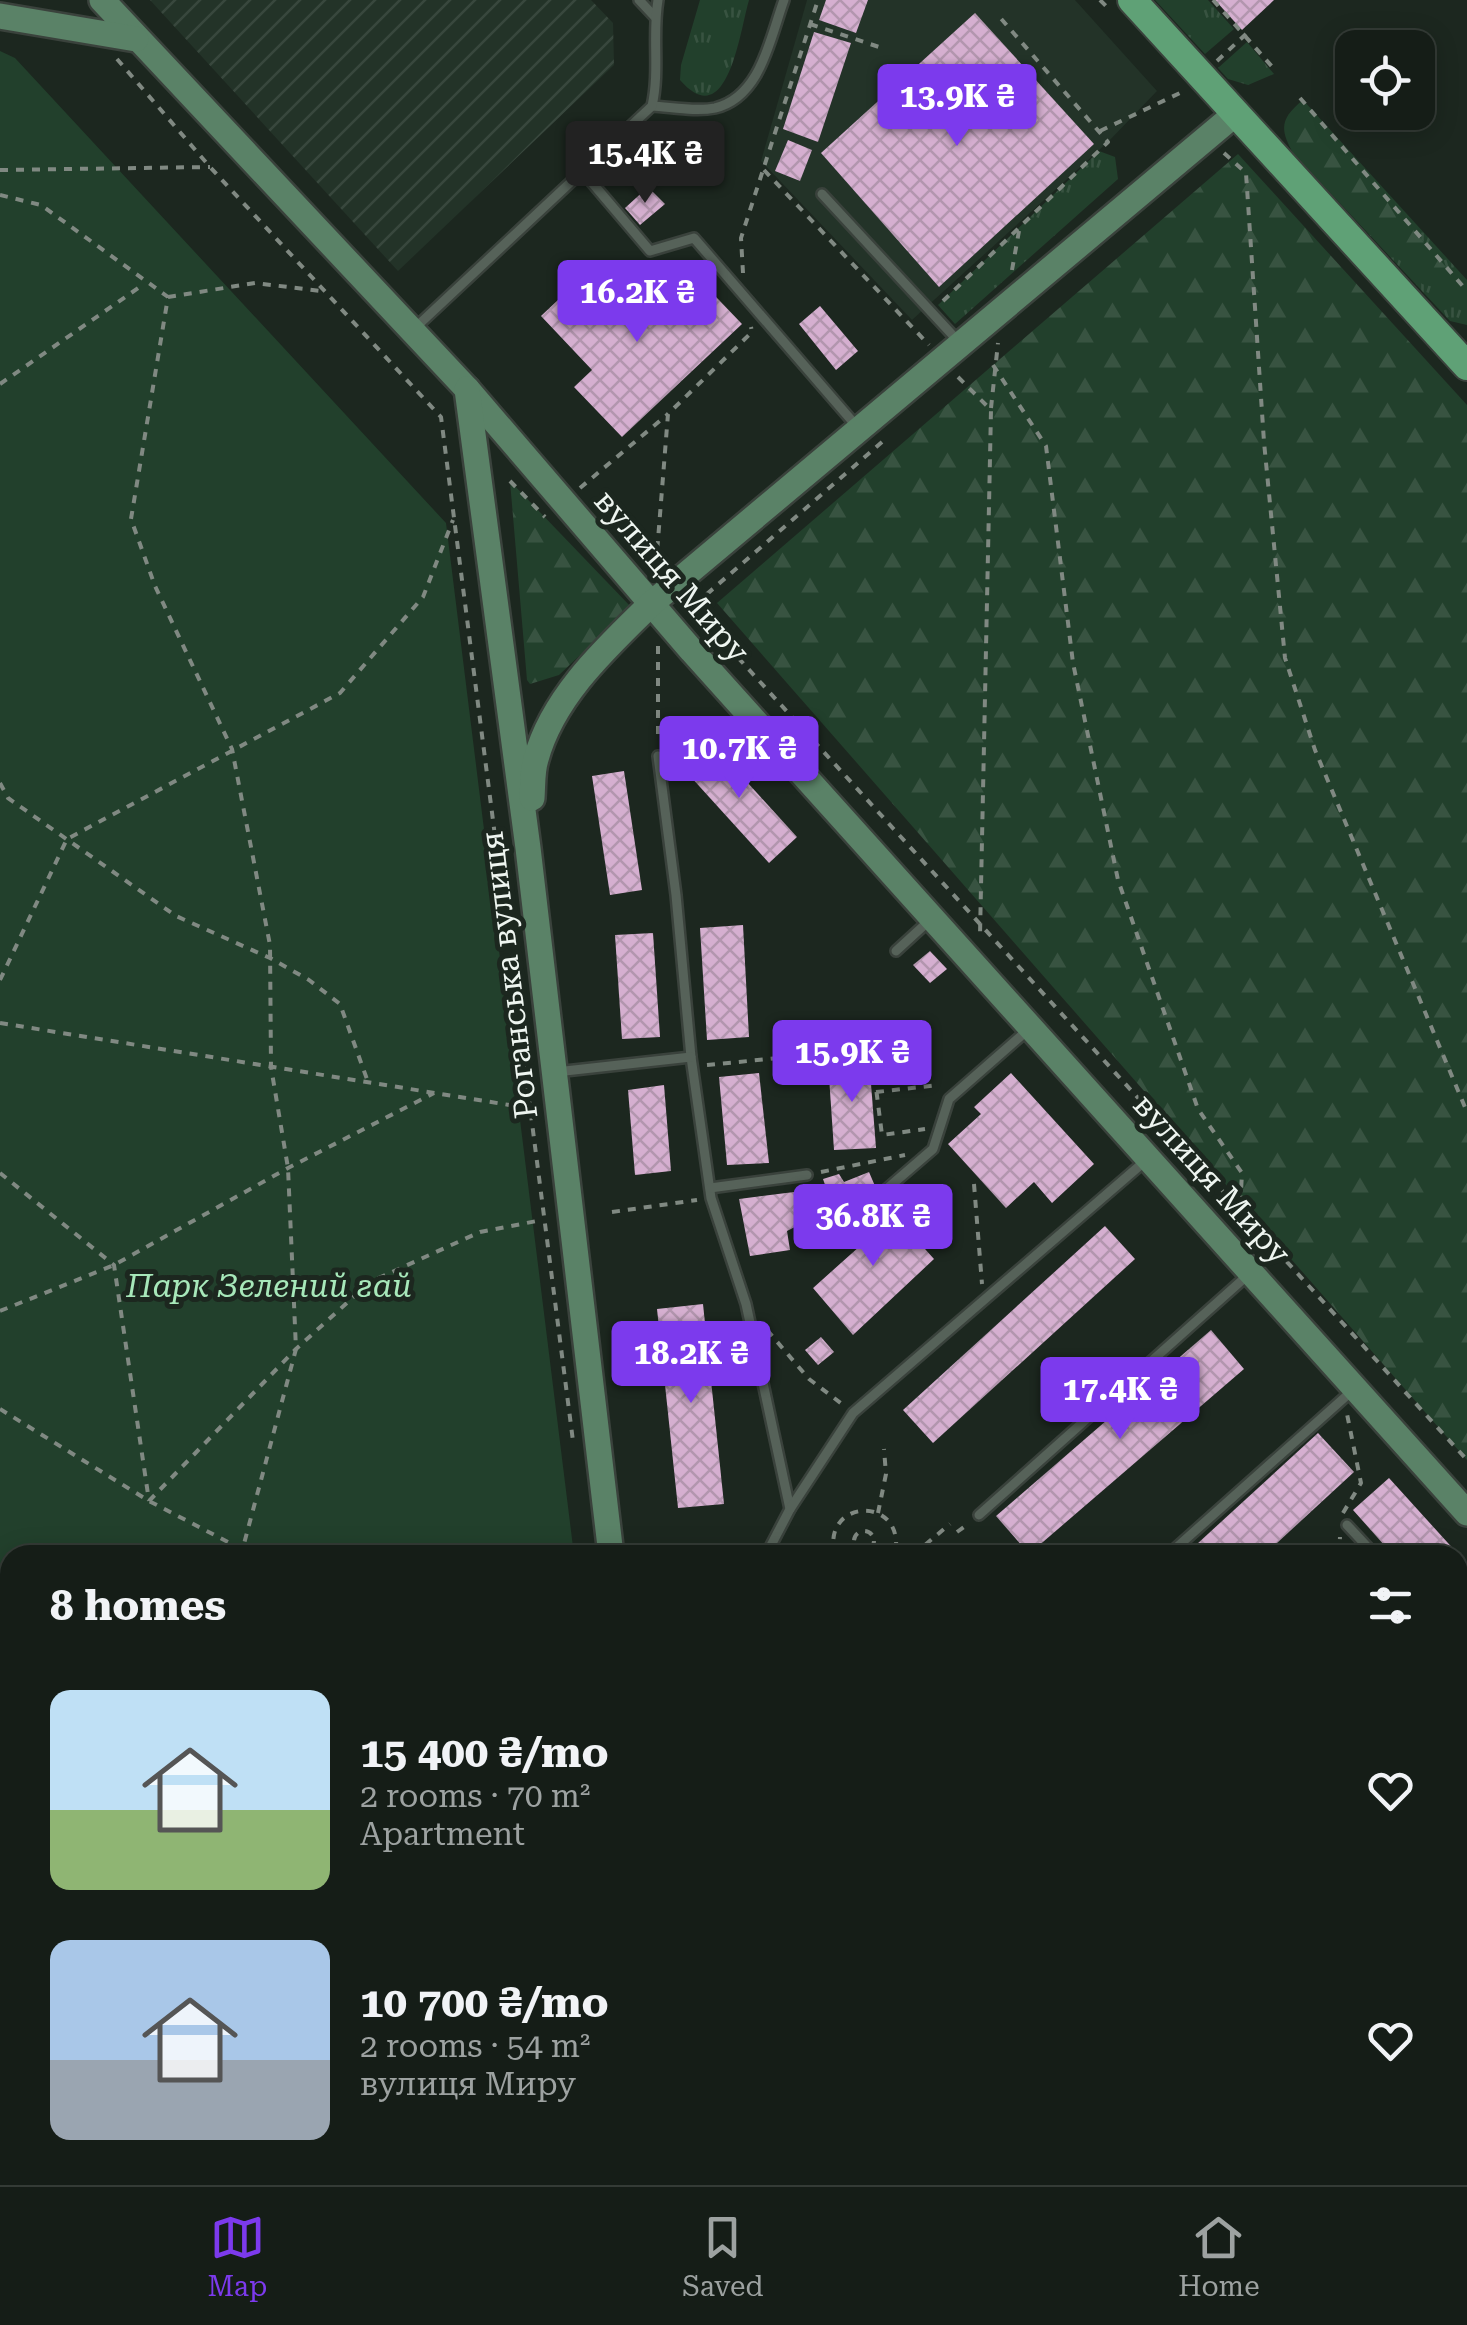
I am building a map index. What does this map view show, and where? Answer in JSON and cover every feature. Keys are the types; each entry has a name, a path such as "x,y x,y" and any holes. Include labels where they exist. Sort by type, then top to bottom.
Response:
{"main road":[{"path":"1132,0 1467,366"}],"street":[{"name":"вулиця Миру","path":"102,0 467,389 964,954 1150,1156 1251,1272 1350,1396 1467,1513"},
{"path":"0,16 136,40"},
{"path":"528,848 535,761 551,719 573,687 652,603 1234,115"},
{"name":"Роганська вулиця","path":"467,389 528,848 610,1545"}],"lane":[{"path":"638,0 655,17"},
{"path":"412,330 652,106 658,0"},
{"path":"652,106 712,108 737,99 756,76 784,0"},
{"path":"583,172 650,251 694,238 860,430"},
{"path":"822,194 961,344"},
{"path":"658,756 691,1061 710,1193 746,1304 790,1509"},
{"path":"896,950 933,917"},
{"path":"882,1193 933,1149 948,1100 1032,1026"},
{"path":"554,1072 691,1061"},
{"path":"771,1545 853,1413 1150,1156"},
{"path":"710,1193 806,1175"},
{"path":"979,1515 1251,1272"},
{"path":"1179,1545 1350,1396"},
{"path":"1347,1525 1366,1545"}],"path":[{"path":"1213,0 1276,71"},
{"path":"914,328 1108,142 997,14"},
{"path":"810,24 882,48"},
{"path":"1213,64 1246,34"},
{"path":"108,48 210,166 441,417 575,1456"},
{"path":"1100,132 1183,92"},
{"path":"1300,98 1467,291"},
{"path":"1220,150 1246,174 1264,442 1285,658 1328,782 1467,1112"},
{"path":"0,170 210,166"},
{"path":"764,170 929,344"},
{"path":"0,194 41,205 168,297 255,283 323,291"},
{"path":"0,384 145,283"},
{"path":"168,297 131,519 156,586 232,749 270,958 271,1066 288,1168 296,1349 244,1545"},
{"path":"993,365 1046,446 1073,663 1118,880 1198,1110 1242,1173 1240,1210"},
{"path":"958,377 991,410 981,924 980,939 964,954"},
{"path":"576,492 668,414"},
{"path":"0,980 66,839 340,693 423,597 454,518"},
{"path":"692,607 1467,1460"},
{"path":"658,638 658,756"},
{"path":"0,783 8,798 176,916 270,958 310,980 340,1004 368,1082"},
{"path":"0,1023 530,1109"},
{"path":"691,1061 870,1049 882,1135 926,1129"},
{"path":"876,1092 939,1085"},
{"path":"0,1312 114,1265 288,1168 434,1093"},
{"path":"806,1175 933,1149"},
{"path":"0,1173 114,1265 149,1502"},
{"path":"974,1184 984,1300"},
{"path":"612,1212 710,1193"},
{"path":"149,1502 296,1349 370,1282 480,1232 544,1220"},
{"path":"746,1304 809,1379 853,1413"},
{"path":"1339,1545 1343,1512 1361,1483 1350,1396"},
{"path":"0,1408 149,1502 229,1545"},
{"path":"878,1514 886,1474 884,1450"},
{"path":"832,1545 837,1525 848,1514 865,1510 881,1514 892,1526 896,1545"},
{"path":"925,1545 950,1524"},
{"path":"855,1545 857,1532 867,1530 873,1534 874,1544"}],"shaded area":[{"path":"150,0 591,0 613,23 614,65 398,271"},
{"path":"807,0 1075,0 1157,91 1108,142 912,320 761,161"}],"green space":[{"path":"700,0 749,0 729,72 721,87 710,95 696,94 680,80"},
{"path":"1155,0 1208,0 1234,29 1205,54"},
{"path":"1247,42 1274,74 1248,85 1228,79 1218,68"},
{"name":"Парк Зелений гай","path":"0,51 15,58 446,523 573,1545 0,1545"},
{"path":"1303,100 1467,280 1467,325 1450,321 1293,153 1284,124"},
{"path":"1306,108 1453,275 1452,283 1437,288 1422,284 1294,146 1289,131 1295,111"},
{"path":"1099,151 1115,157 1118,179 955,324 938,305"},
{"path":"1238,154 1467,405 1467,1460 717,603"},
{"path":"510,481 631,607 559,675 530,684 527,680"}],"building":[{"path":"826,0 868,0 856,33 819,20"},
{"path":"1215,0 1274,0 1242,30"},
{"path":"975,13 1094,144 939,287 821,153"},
{"path":"814,32 851,43 818,142 783,129"},
{"path":"788,140 812,150 800,181 775,171"},
{"path":"648,187 665,204 640,225 625,208"},
{"path":"592,268 647,326 698,278 742,324 622,437 574,387 592,370 541,316"},
{"path":"820,306 858,351 836,370 799,324"},
{"path":"709,740 797,837 769,863 680,765"},
{"path":"624,771 642,890 610,895 592,776"},
{"path":"743,925 749,1037 707,1040 700,928"},
{"path":"653,933 660,1037 622,1039 615,935"},
{"path":"930,951 947,969 930,983 913,965"},
{"path":"869,1058 876,1148 834,1150 828,1062"},
{"path":"759,1073 769,1163 727,1165 719,1077"},
{"path":"1011,1073 1094,1164 1052,1203 1034,1182 1006,1208 948,1144 981,1114 974,1107"},
{"path":"664,1085 671,1171 635,1175 628,1090"},
{"path":"869,1172 875,1186 787,1231 790,1250 750,1256 739,1199 826,1188 823,1179 839,1174 844,1182"},
{"path":"882,1201 934,1259 853,1335 813,1288 860,1246 849,1231"},
{"path":"1105,1226 1135,1259 933,1443 903,1410"},
{"path":"703,1304 724,1504 678,1508 657,1309"},
{"path":"1211,1330 1244,1369 1039,1545 1021,1545 996,1516"},
{"path":"821,1337 834,1352 818,1365 805,1350"},
{"path":"1318,1433 1354,1472 1275,1545 1196,1545"},
{"path":"1389,1478 1450,1545 1384,1545 1353,1510"}]}
